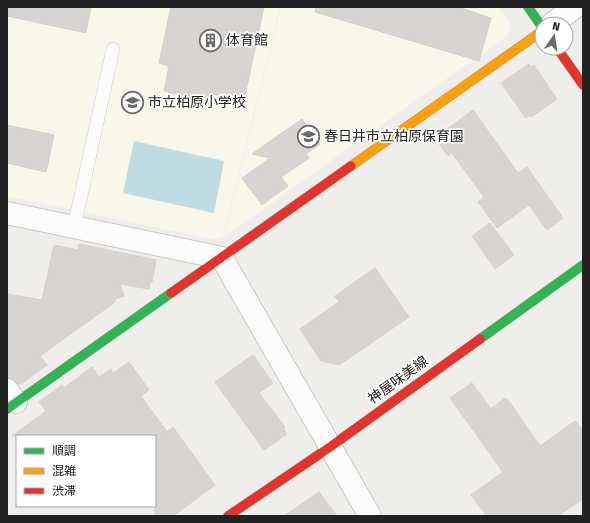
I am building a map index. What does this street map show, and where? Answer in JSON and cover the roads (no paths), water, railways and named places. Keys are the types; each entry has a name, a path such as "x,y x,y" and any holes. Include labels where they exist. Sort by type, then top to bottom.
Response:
{"street":[{"path":"528,7 535,16"},
{"path":"563,16 575,7"},
{"path":"10,400 222,258 534,37"},
{"path":"563,56 583,85"},
{"path":"7,213 222,258 370,516"},
{"name":"神屋味美線","path":"228,516 330,447 583,264"}],"lane":[{"path":"74,227 113,49"}],"water":[{"path":"134,141 224,161 214,213 123,193"}],"place":[{"name":"体育館","path":"211,40"},
{"name":"市立柏原小学校","path":"132,102"},
{"name":"春日井市立柏原保育園","path":"308,136"}]}
